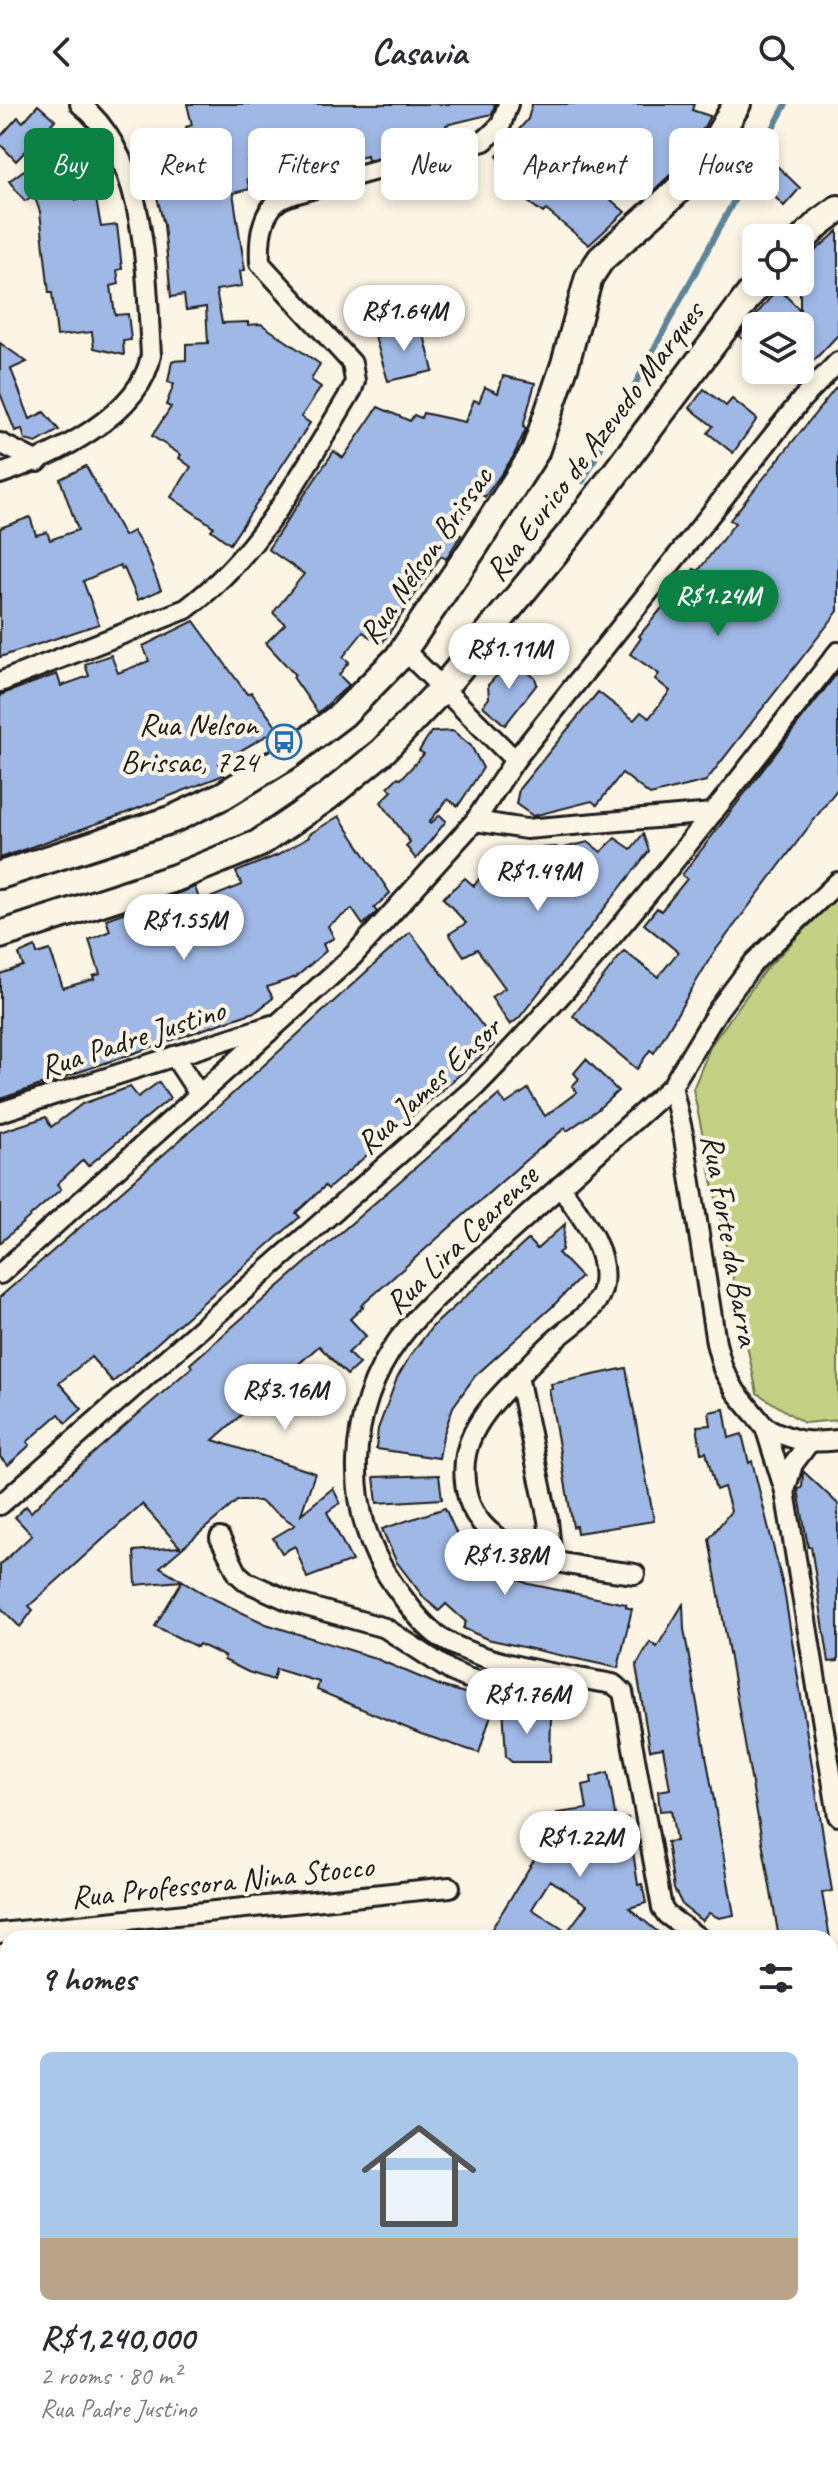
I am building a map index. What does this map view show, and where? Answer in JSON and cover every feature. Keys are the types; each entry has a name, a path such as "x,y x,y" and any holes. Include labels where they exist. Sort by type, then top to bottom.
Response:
{"street":[{"path":"0,682 186,609 210,591 275,517 352,390 355,381 352,363 260,263 261,229 269,211 279,200 484,141 501,125 508,104"},
{"name":"Rua Nélson Brissac","path":"0,875 173,819 224,795 289,755 343,714 404,650 535,452 565,364 589,277 601,259 674,194 702,164 737,104"},
{"path":"0,474 38,462 83,437 134,394 143,381 151,355 146,268 132,184 89,105"},
{"path":"814,228 838,209"},
{"name":"Rua Eurico de Azevedo Marques","path":"0,935 175,878 258,844 327,797 383,751 443,688 569,535 748,296"},
{"name":"Rua Padre Justino","path":"0,1112 279,1023 353,956 475,821 515,760 802,399 838,362"},
{"path":"0,443 38,462"},
{"path":"404,650 515,760"},
{"name":"Rua James Ensor","path":"0,1505 473,1089 533,1029 713,813 838,652"},
{"path":"475,821 526,829 713,813"},
{"name":"Rua Lira Cearense","path":"688,1930 662,1908 623,1692 613,1684 503,1661 462,1648 438,1635 405,1600 370,1547 362,1522 357,1459 365,1408 380,1371 415,1320 672,1086 718,1010 754,962 838,882"},
{"path":"0,1274 279,1023"},
{"path":"174,1056 199,1094"},
{"name":"Rua Forte da Barra","path":"672,1086 684,1138 723,1369 736,1392 765,1427 785,1491 832,1738 838,1816"},
{"path":"560,1186 594,1238 603,1264 603,1284 594,1305 482,1414 471,1436 464,1469 466,1489 481,1523 493,1537 511,1547 552,1560 635,1574"},
{"path":"518,1376 548,1520 552,1560"},
{"path":"765,1427 808,1444 838,1440"},
{"path":"785,1491 793,1464 808,1444"},
{"path":"220,1538 238,1574 259,1588 292,1602 385,1628 467,1678 569,1705"},
{"path":"385,1628 405,1600"},
{"name":"Rua Professora Nina Stocco","path":"29,1930 450,1887"}],"green space":[{"path":"838,896 838,1420 804,1423 757,1393 693,1089 711,1045 765,970"}],"building":[{"path":"187,104 495,104 492,114 446,125 447,128 381,128 381,157 368,160 365,156 365,128 248,128 248,189 233,193 245,270 240,271 242,286 216,290 222,323 261,324 320,364 311,380 321,387 301,417 310,423 230,544 211,530 214,527 171,497 191,467 179,458 181,455 152,436 171,407 166,405 174,384 168,382 172,361 186,360 186,344 208,343 206,307 186,310 184,295 171,297 164,225 158,200 232,200 232,128 186,128 192,125"},
{"path":"532,104 694,104 692,110 710,116 703,128 669,128 669,176 653,191 653,128 520,128 528,119"},
{"path":"38,105 55,120 47,128 24,128 24,153 16,161 0,144 0,137 18,117 23,122"},
{"path":"779,168 800,188 784,206 778,200"},
{"path":"24,170 24,200 9,181"},
{"path":"36,200 96,200 101,227 117,225 122,269 117,270 119,284 111,286 115,315 128,314 131,340 123,341 124,355 94,348 92,332 57,336"},
{"path":"611,200 625,212 589,245 546,210 543,213 527,201"},
{"path":"838,231 838,335 814,360 814,312 758,312 772,296 786,296 800,310 800,296 814,296 814,252"},
{"path":"421,323 433,371 388,381 375,337"},
{"path":"0,343 27,362 11,369 30,419 44,412 59,430 36,443 25,440 22,429 15,431 0,393"},
{"path":"503,376 535,383 523,427 526,429 513,457 485,497 479,493 454,530 461,535 446,559 441,556 381,645 363,632 343,657 349,662 339,675 349,685 318,713 293,677 295,675 266,643 285,624 273,613 304,574 268,549 334,451 343,458 378,407 410,421 414,415 421,418 423,413 465,422 474,400 479,402 485,387 498,393"},
{"path":"838,385 838,611 829,623 706,781 650,795 622,773 597,805 592,801 533,816 516,804 519,789 598,692 634,720 641,712 649,718 670,691 655,679 659,674 630,654 641,638 639,636 694,569 698,571 735,523 730,520"},
{"path":"704,389 726,406 732,399 757,419 733,453 708,433 713,426 690,408"},
{"path":"86,466 124,536 133,531 146,552 161,590 138,600 120,565 83,581 99,624 0,657 0,528 30,517 36,535 47,532 50,540 78,530 60,479"},
{"path":"194,621 247,694 251,692 278,729 219,763 224,775 0,858 0,695 57,674 61,686 89,676 85,664 111,655 118,673 149,661 143,646"},
{"path":"512,659 535,678 537,684 505,725 483,706 489,698 488,685"},
{"path":"838,672 838,788 712,955 654,1053 650,1050 637,1069 573,1016 624,951 658,977 678,952 644,924 657,908 661,911 687,879 682,875"},
{"path":"453,731 471,746 483,768 458,806 448,799 429,822 440,815 446,821 416,859 406,846 410,842 381,802 392,791 388,787 398,777 401,779 424,754 419,751 431,732"},
{"path":"339,816 390,893 374,908 377,912 363,925 352,909 328,926 334,938 323,944 326,951 296,977 267,987 273,998 257,1011 0,1099 0,974 23,966 19,954 35,947 37,954 50,950 63,988 94,979 93,976 100,974 89,940 110,931 106,919 195,887 200,902 242,885 236,872 278,855"},
{"path":"643,834 649,851 519,1018 510,1025 491,997 505,988 477,949 464,956 449,934 466,923 443,898 465,878 474,886 486,869 497,878 523,849 536,858 541,848 560,849 588,842 601,852 615,838 631,849"},
{"path":"410,932 494,1045 328,1189 325,1186 296,1213 300,1217 113,1382 91,1357 59,1383 82,1409 66,1423 59,1414 27,1442 30,1445 8,1465 0,1457 0,1297 219,1106"},
{"path":"586,1059 618,1091 597,1110 567,1131 565,1128 527,1159 361,1306 350,1319 366,1336 348,1353 359,1364 347,1375 319,1346 213,1440 315,1473 301,1514 333,1488 340,1503 327,1512 352,1561 307,1578 295,1546 282,1553 273,1538 295,1525 259,1501 237,1501 160,1567 208,1596 266,1624 372,1657 441,1686 495,1702 479,1753 421,1734 317,1690 319,1682 276,1669 273,1680 248,1672 212,1650 199,1644 197,1647 155,1626 182,1581 136,1585 134,1551 180,1547 142,1504 29,1606 33,1610 20,1627 0,1607 0,1565 32,1535 15,1517 26,1506 31,1512 192,1367 190,1364 499,1095 506,1104 528,1089 545,1116 577,1092 572,1086 579,1079 574,1073"},
{"path":"159,1082 170,1098 88,1166 83,1160 57,1184 61,1189 0,1243 0,1132 46,1117 51,1127 82,1104 130,1087 138,1097"},
{"path":"565,1224 562,1250 558,1253 581,1277 475,1376 453,1407 439,1458 376,1449 378,1429 397,1378 432,1327 528,1240 537,1249"},
{"path":"626,1368 654,1521 577,1533 576,1526 573,1527 549,1389 552,1389 551,1384"},
{"path":"724,1409 729,1438 742,1434 749,1463 752,1461 784,1590 832,1891 822,1893 829,1930 778,1930 709,1539 731,1511 724,1487 716,1490 706,1452 701,1453 697,1426 711,1425 709,1412"},
{"path":"803,1471 838,1504 838,1661 829,1662 811,1547 808,1547 798,1489 802,1488"},
{"path":"439,1475 442,1499 377,1503 374,1477"},
{"path":"445,1508 457,1535 480,1561 478,1564 529,1584 626,1604 632,1609 618,1668 487,1639 463,1628 466,1622 446,1604 439,1611 425,1599 396,1561 382,1529"},
{"path":"683,1604 684,1629 734,1915 719,1918 709,1913 702,1921 683,1906 674,1889 667,1842 676,1841 671,1810 660,1811 658,1791 670,1789 663,1748 650,1750 636,1666 650,1642 657,1647"},
{"path":"503,1705 518,1710 543,1711 544,1715 551,1716 550,1762 512,1762 506,1757"},
{"path":"608,1772 616,1821 628,1818 638,1885 642,1884 646,1903 629,1908 655,1930 568,1930 587,1905 550,1880 532,1909 564,1930 491,1930 549,1836 558,1834 557,1813 587,1809 583,1785 592,1783 591,1777"}],"waterway":[{"path":"583,481 786,104"}],"place":[{"name":"Rua Nelson Brissac, 724","path":"284,742"}]}
